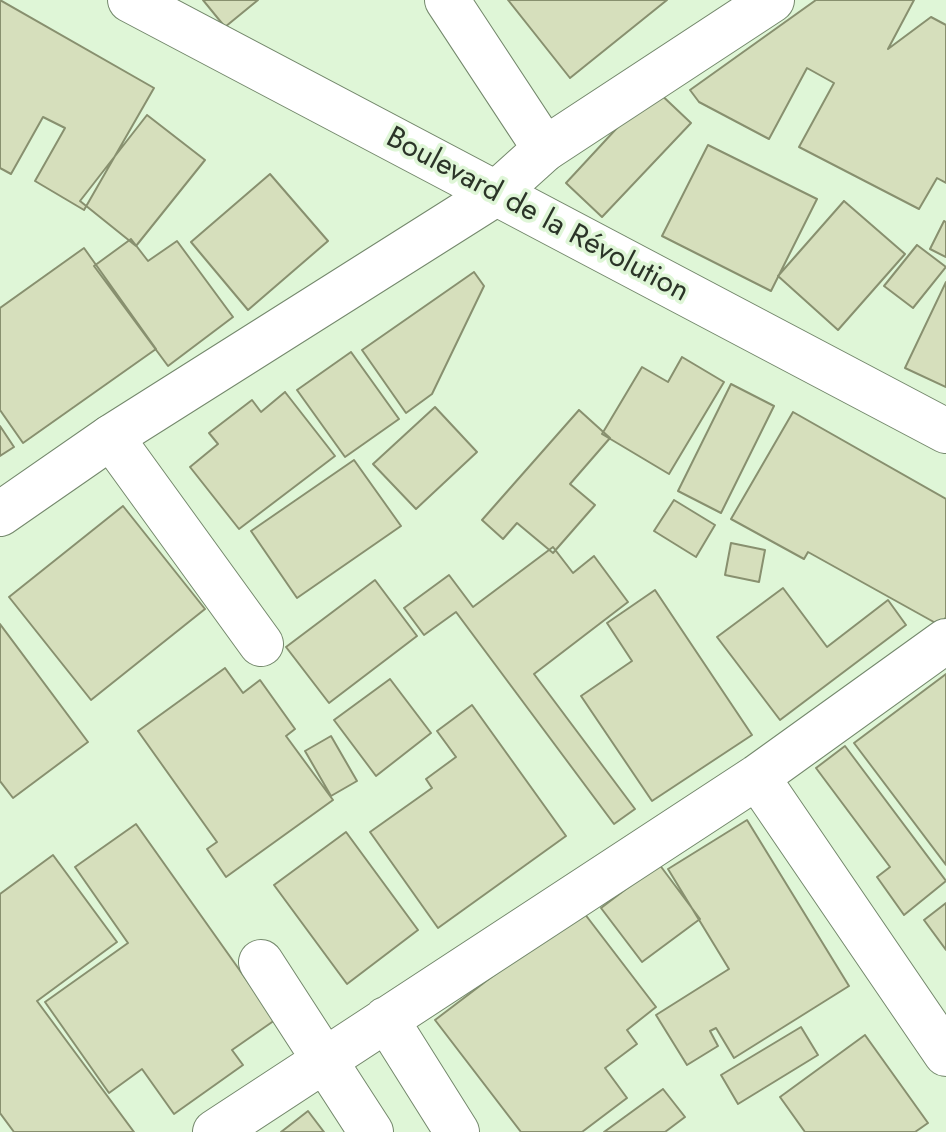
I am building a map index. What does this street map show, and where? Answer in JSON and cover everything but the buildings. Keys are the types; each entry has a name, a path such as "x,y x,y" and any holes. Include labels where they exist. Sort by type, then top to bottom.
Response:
{"street":[{"name":"Boulevard de la Révolution","path":"130,0 494,195 946,431"},
{"path":"447,0 545,149"},
{"path":"0,514 111,437 494,195 545,149 772,0"},
{"path":"111,437 261,644"},
{"path":"215,1132 757,777 946,641"},
{"path":"757,777 941,1034"},
{"path":"261,962 371,1132"},
{"path":"386,1019 457,1132"}]}
